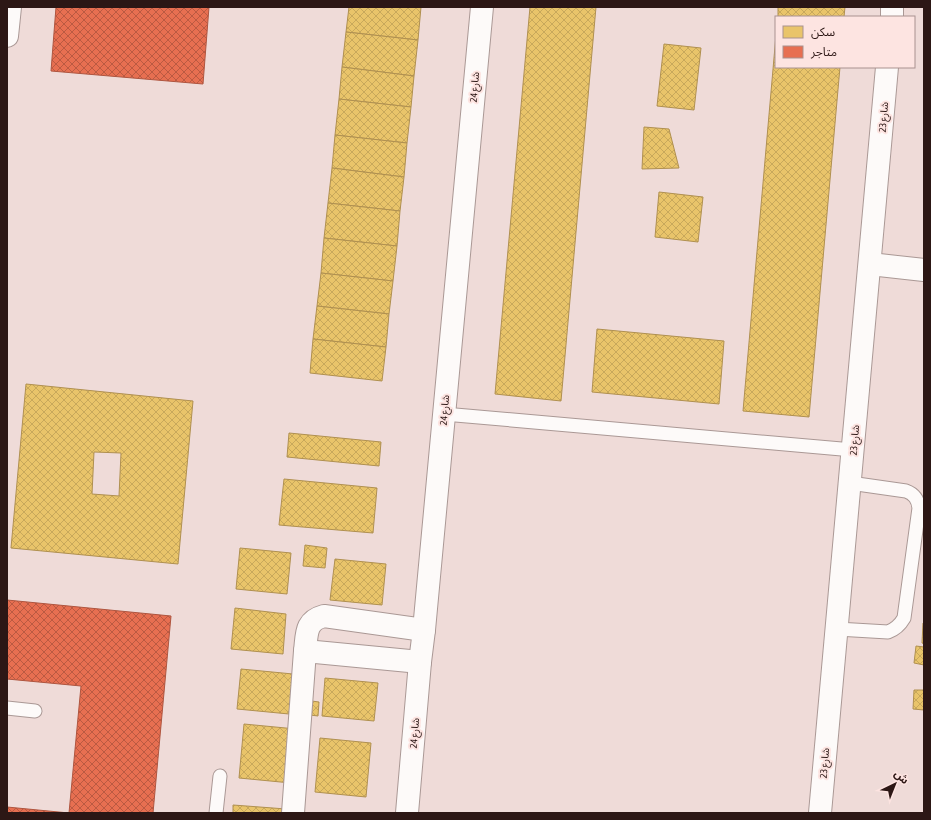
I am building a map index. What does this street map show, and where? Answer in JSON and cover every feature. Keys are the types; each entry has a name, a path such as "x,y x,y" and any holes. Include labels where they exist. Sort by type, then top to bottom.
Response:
{"street":[{"path":"7,36 10,7"},
{"name":"شارع 24","path":"407,813 482,7"},
{"name":"شارع 23","path":"820,813 887,68"},
{"path":"870,264 924,270"},
{"path":"293,813 308,627 312,622 324,616 424,630"},
{"path":"305,651 420,662"}],"lane":[{"path":"444,414 853,450"},
{"path":"837,629 888,632 895,629 900,624 904,618 919,508 916,497 912,493 850,483"},
{"path":"7,708 36,711"},
{"path":"216,813 220,776"}],"building: سكن":[{"path":"349,7 421,7 418,40 346,32"},
{"path":"530,7 596,7 561,401 495,394"},
{"path":"778,7 845,7 844,16 778,16"},
{"path":"346,32 418,40 414,76 342,67"},
{"path":"664,44 701,48 694,110 657,106"},
{"path":"775,46 775,68 840,68 809,417 743,411"},
{"path":"342,67 414,76 411,107 339,99"},
{"path":"339,99 411,107 407,143 335,135"},
{"path":"644,127 669,129 679,168 642,169"},
{"path":"335,135 407,143 404,177 332,168"},
{"path":"332,168 404,177 400,211 328,203"},
{"path":"659,192 703,197 698,242 655,237"},
{"path":"328,203 400,211 397,246 324,238"},
{"path":"324,238 397,246 393,281 321,273"},
{"path":"321,273 393,281 389,314 317,306"},
{"path":"317,306 389,314 386,347 313,339"},
{"path":"597,329 724,341 719,404 592,392"},
{"path":"313,339 386,347 382,381 310,373"},
{"path":"26,384 193,401 178,564 11,548","holes":["94,452 121,453 119,496 92,494"]},
{"path":"289,433 381,442 379,466 287,457"},
{"path":"284,479 377,488 373,533 279,525"},
{"path":"305,545 327,548 325,568 303,566"},
{"path":"240,548 291,553 287,594 236,589"},
{"path":"335,559 386,564 382,605 330,600"},
{"path":"235,608 286,614 283,654 231,649"},
{"path":"924,623 924,644 922,643"},
{"path":"916,646 924,647 924,665 914,663"},
{"path":"241,669 293,674 289,714 237,709"},
{"path":"325,678 378,683 374,721 322,716"},
{"path":"914,690 924,690 924,710 913,709"},
{"path":"304,700 319,702 318,716 302,714"},
{"path":"244,724 296,729 291,783 239,778"},
{"path":"320,738 371,743 366,797 315,792"},
{"path":"233,805 286,809 286,813 233,813"}],"building: متاجر":[{"path":"56,7 209,7 203,84 51,71"},
{"path":"7,600 171,616 153,813 69,813 81,686 7,679"},
{"path":"7,807 69,813 7,813"}]}
